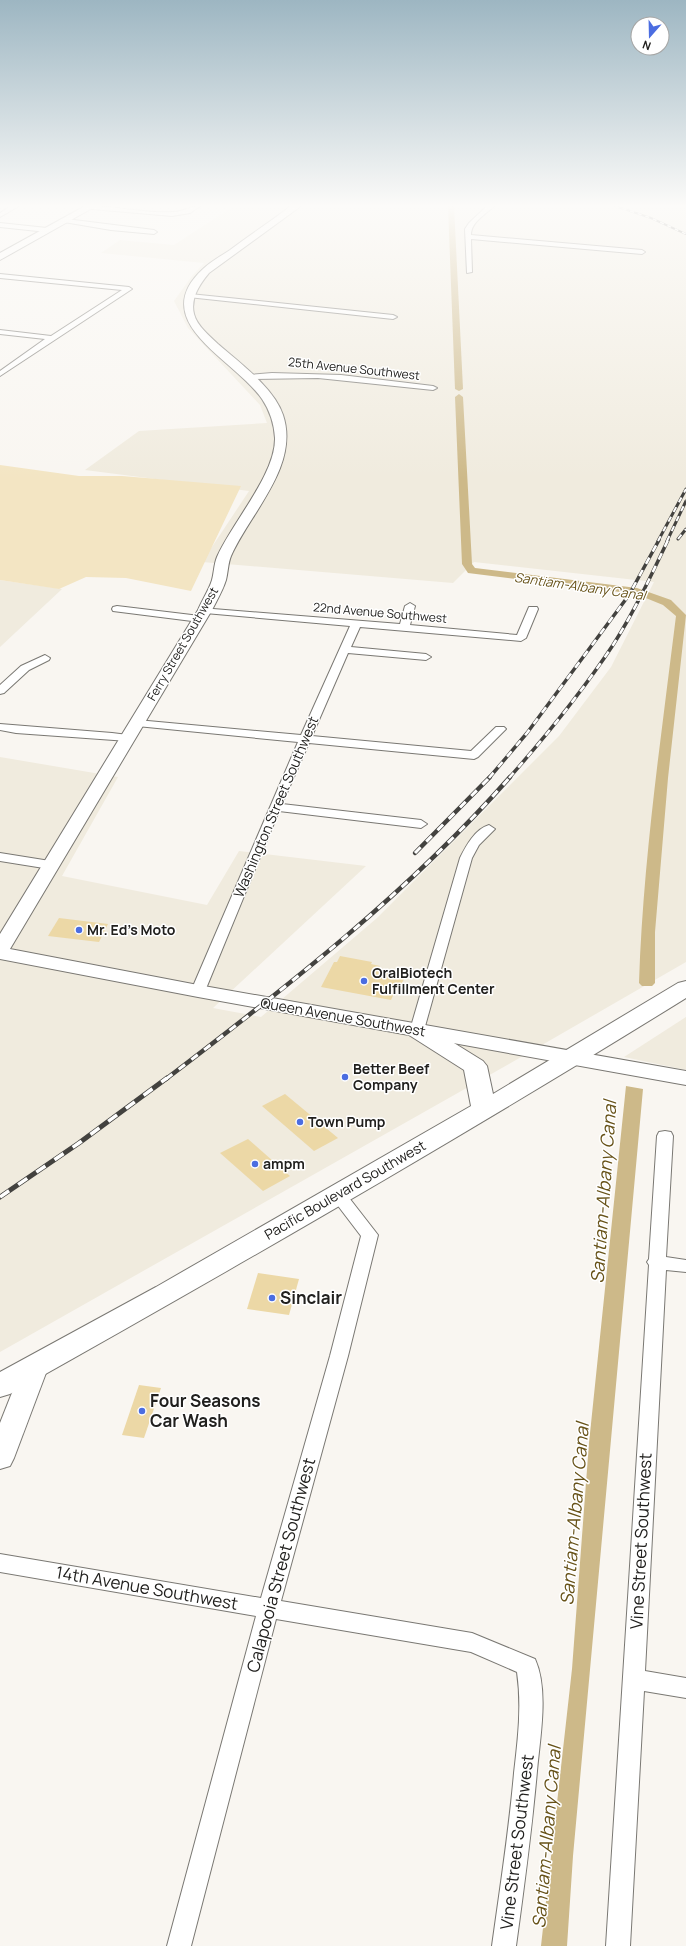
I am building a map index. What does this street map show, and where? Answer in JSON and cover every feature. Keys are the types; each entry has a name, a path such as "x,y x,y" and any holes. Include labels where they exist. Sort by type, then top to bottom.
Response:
{"main road":[{"name":"Pacific Boulevard Southwest","path":"0,1386 166,1294 574,1057 686,988"},
{"path":"417,1030 475,1066 484,1109"}],"street":[{"path":"0,374 52,338 117,297"},
{"name":"Ferry Street Southwest","path":"0,950 202,615 219,581 224,557 260,495 278,457 281,439 278,415 266,396 249,376 201,334 189,314 190,297"},
{"path":"198,297 393,317"},
{"path":"0,332 52,338"},
{"path":"0,361 15,363"},
{"name":"25th Avenue Southwest","path":"249,376 282,374 313,375 433,388"},
{"path":"404,628 410,606"},
{"name":"22nd Avenue Southwest","path":"117,609 356,624 521,638 533,609"},
{"name":"Washington Street Southwest","path":"198,991 275,807 356,624"},
{"path":"345,650 426,657"},
{"path":"0,692 25,668 45,658"},
{"path":"137,723 474,754 500,729"},
{"path":"0,727 44,733 101,734 128,738"},
{"path":"275,807 421,824"},
{"path":"417,1030 466,858 474,843 489,829"},
{"path":"0,858 50,865"},
{"name":"Queen Avenue Southwest","path":"0,953 198,991 686,1078"},
{"name":"Vine Street Southwest","path":"618,1946 656,1262 665,1136"},
{"name":"Calapooia Street Southwest","path":"179,1946 268,1609 339,1356 370,1235 337,1194"},
{"path":"656,1262 686,1266"},
{"path":"0,1458 36,1365"},
{"name":"14th Avenue Southwest","path":"0,1563 472,1643 527,1666"},
{"name":"Vine Street Southwest","path":"504,1946 524,1798 530,1727 532,1694 527,1666"},
{"path":"634,1679 686,1688"}],"shaded area":[{"path":"177,297 686,297 686,962 0,1352 0,757 118,777 62,876 207,905 239,851 366,866 213,1008 261,1017 377,918 559,736 611,667 654,582 474,562 453,583 202,562 249,491 85,470 139,431 267,423 260,405 188,328 174,301"},
{"path":"0,465 79,476 122,476 241,486 191,591 126,578 86,577 59,589 0,580"},
{"path":"0,580 62,589 0,647"},
{"path":"686,1017 686,1070 624,1057"},
{"path":"626,1086 643,1089 573,1856 567,1946 541,1946 572,1669 589,1443"}],"building":[{"name":"Mr. Ed's Moto","path":"59,918 108,924 99,942 48,936"},
{"name":"OralBiotech Fulfillment Center","path":"340,956 372,962 371,964 380,966 377,970 406,975 398,991 395,991 391,1000 321,987 334,962 337,962"},
{"name":"Town Pump","path":"285,1094 338,1138 314,1151 262,1106"},
{"name":"ampm","path":"248,1139 290,1176 263,1191 220,1153"},
{"name":"Sinclair","path":"258,1273 299,1279 289,1315 247,1309"},
{"name":"Four Seasons Car Wash","path":"139,1385 161,1388 144,1438 122,1435"}],"waterway":[{"name":"Santiam-Albany Canal","path":"455,297 459,389"},
{"name":"Santiam-Albany Canal","path":"459,397 467,564 472,571 637,591 662,599 672,606 681,616 662,778 648,932 647,983"}],"railway":[{"path":"658,541 686,489"},
{"path":"667,541 686,501"},
{"path":"678,539 686,529"},
{"path":"489,778 527,733 629,595 659,540"},
{"path":"509,778 589,680 613,645 635,607 668,540"},
{"path":"415,853 490,777"},
{"path":"166,1079 257,1009 346,937 431,860 510,777"},
{"path":"0,1197 79,1143 167,1078"}],"place":[{"name":"Mr. Ed's Moto","path":"79,930"},
{"name":"OralBiotech Fulfillment Center","path":"364,981"},
{"name":"Better Beef Company","path":"345,1077"},
{"name":"Town Pump","path":"300,1122"},
{"name":"ampm","path":"255,1164"},
{"name":"Sinclair","path":"272,1298"},
{"name":"Four Seasons Car Wash","path":"142,1411"}]}
